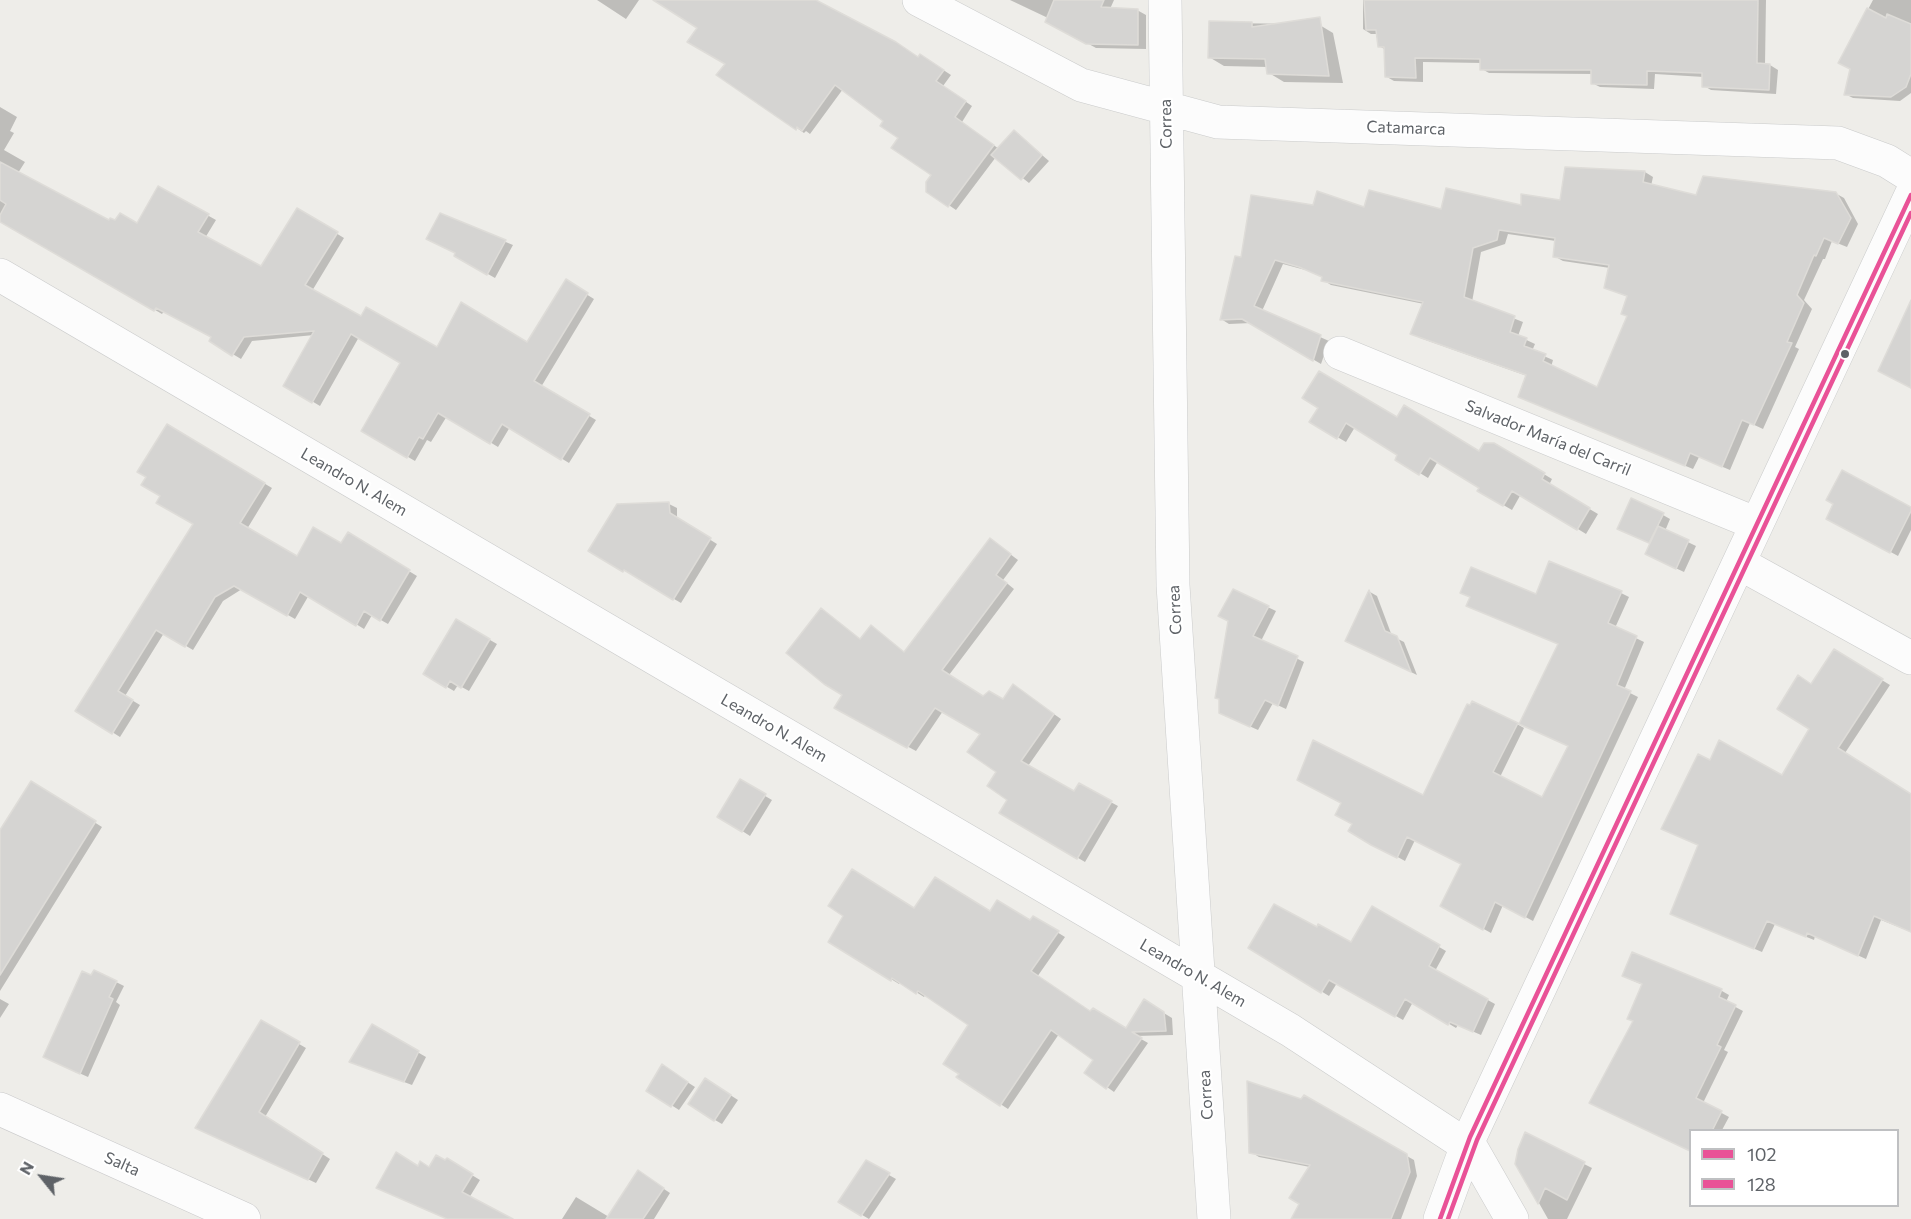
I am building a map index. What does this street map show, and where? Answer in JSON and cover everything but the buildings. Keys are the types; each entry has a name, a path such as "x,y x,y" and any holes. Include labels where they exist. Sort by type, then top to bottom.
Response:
{"street":[{"name":"Catamarca","path":"919,0 1082,85 1218,122 1838,142 1887,161 1911,176"},
{"name":"Correa","path":"1165,0 1173,585 1214,1219"},
{"path":"1440,1219 1467,1146 1911,195"},
{"name":"Leandro N. Alem","path":"0,275 1290,1030 1472,1149 1512,1219"},
{"name":"Salvador María del Carril","path":"1340,353 1757,524"},
{"path":"1738,563 1911,658"},
{"name":"Salta","path":"0,1109 244,1219"}],"transit line":[{"name":"102","path":"1440,1219 1470,1137 1911,195"},
{"name":"128","path":"1448,1219 1477,1140 1911,213"}]}
